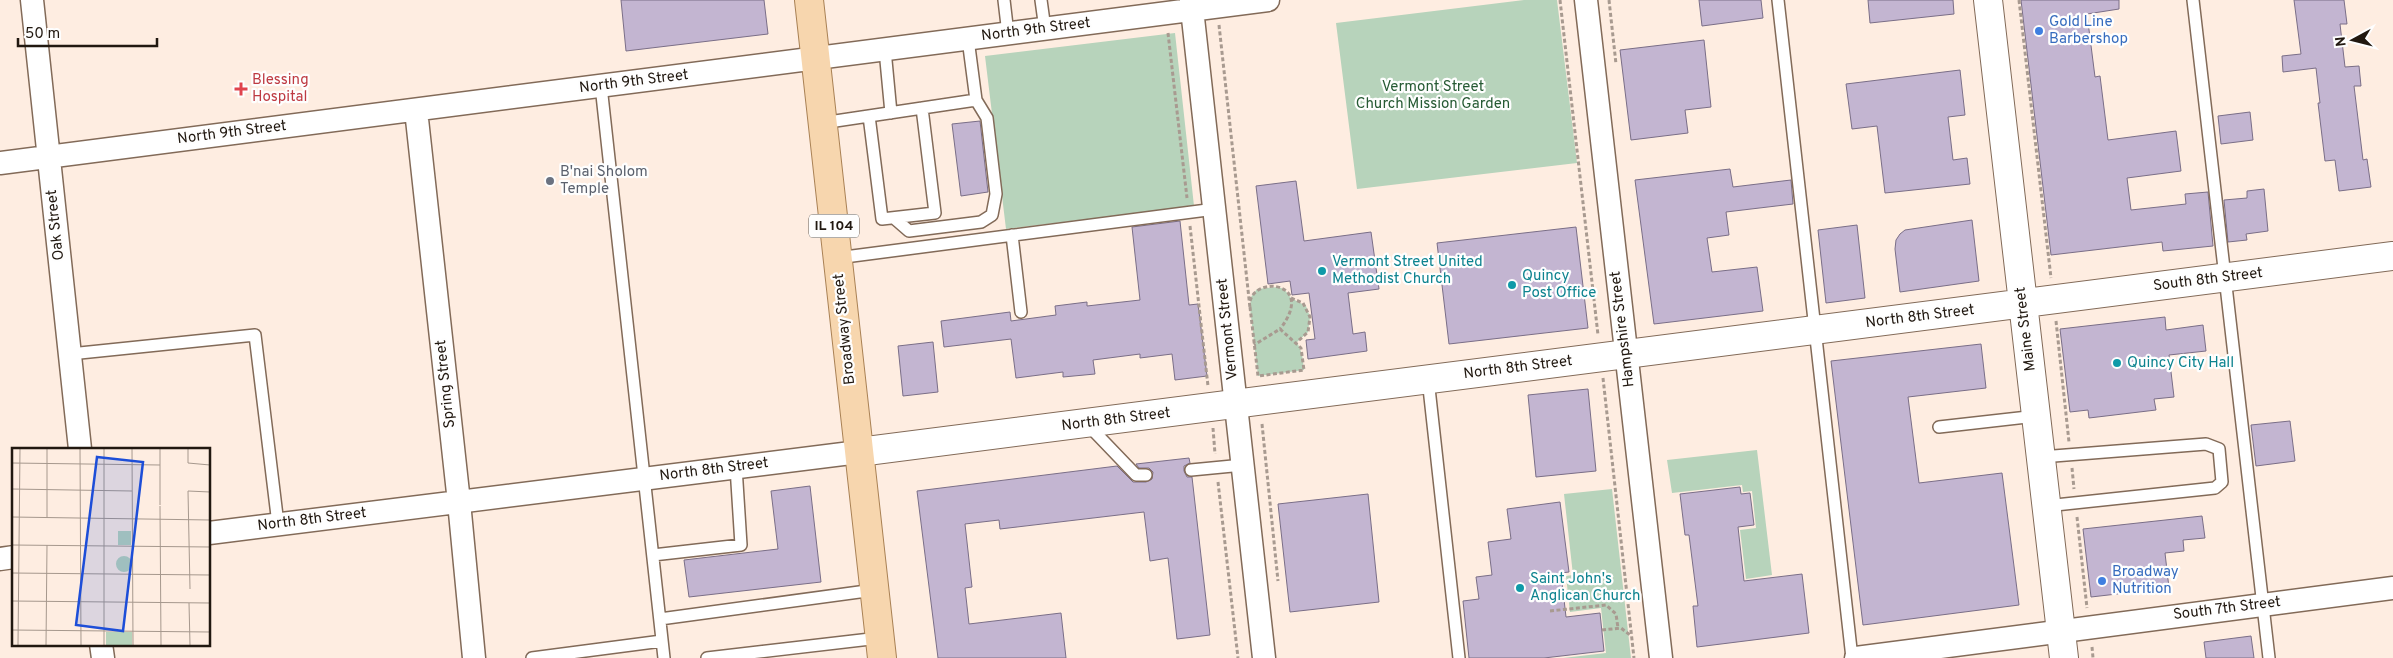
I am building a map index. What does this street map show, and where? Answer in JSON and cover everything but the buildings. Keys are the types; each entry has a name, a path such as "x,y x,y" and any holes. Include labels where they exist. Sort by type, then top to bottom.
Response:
{"main road":[{"name":"Broadway Street","path":"809,0 881,648"}],"street":[{"name":"Oak Street","path":"32,0 80,448"},
{"name":"North 9th Street","path":"0,163 1008,34 1166,13 1192,5 1217,6 1268,0"},
{"name":"Hampshire Street","path":"1586,0 1613,356 1661,658"},
{"name":"Maine Street","path":"1988,0 2064,658"},
{"name":"Vermont Street","path":"1192,5 1215,209 1241,397 1243,465 1264,658"},
{"name":"Spring Street","path":"416,110 460,502 474,658"},
{"name":"South 8th Street","path":"2023,303 2393,256"},
{"name":"North 8th Street","path":"210,533 1087,423 1241,397 1428,379 2023,303"},
{"name":"South 7th Street","path":"1856,658 2393,588"}],"lane":[{"path":"1004,0 1008,34"},
{"path":"1041,0 1045,29"},
{"path":"1778,0 1817,330 1852,658"},
{"path":"2193,0 2269,658"},
{"path":"894,218 909,231 981,222 992,215 996,194 987,118 976,100 968,39"},
{"path":"885,50 891,113"},
{"path":"601,86 664,658"},
{"path":"822,123 976,100"},
{"path":"869,116 882,220 935,213 922,108"},
{"path":"837,258 1215,209"},
{"path":"1012,236 1021,312"},
{"path":"70,354 255,335 278,524"},
{"path":"1428,379 1459,658"},
{"path":"1939,427 2036,416"},
{"path":"1087,423 1136,475 1146,475"},
{"path":"2041,457 2206,444 2219,449 2222,482 2215,488 2076,505 2046,506"},
{"path":"1191,470 1243,465"},
{"path":"653,555 741,544 736,467"},
{"path":"660,619 874,590"},
{"path":"532,658 662,641"},
{"path":"707,658 881,648"}],"path":[{"path":"1560,0 1613,356 1634,658"},
{"path":"2019,0 2093,658"},
{"path":"1217,6 1254,345 1241,397 1217,468 1238,658"},
{"path":"1166,13 1188,213 1241,397 1279,589"},
{"path":"1250,308 1251,297 1257,289 1284,289 1291,298 1306,306 1310,317 1308,332 1297,342"},
{"path":"1254,345 1280,329 1289,314 1291,298"},
{"path":"1241,397 1304,370 1302,354 1297,342 1280,329"},
{"path":"1550,611 1606,605 1614,610 1618,628"},
{"path":"1602,630 1618,628 1628,631 1633,648"}],"green space":[{"name":"Vermont Street Church Mission Garden","path":"1524,0 1557,0 1577,163 1357,189 1336,23"},
{"path":"1175,33 1194,206 1006,229 985,56"},
{"path":"1278,287 1284,289 1291,298 1306,306 1310,317 1308,332 1297,342 1302,354 1304,370 1258,376 1250,308 1251,297 1257,289"},
{"path":"1757,450 1772,575 1746,579 1740,530 1756,528 1752,491 1743,492 1742,485 1672,493 1667,460"},
{"path":"1612,489 1631,658 1563,658 1606,653 1601,608 1570,612 1566,576 1573,575 1564,494"}],"place":[{"name":"Gold Line Barbershop","path":"2039,31"},
{"name":"Blessing Hospital","path":"241,89"},
{"name":"B'nai Sholom Temple","path":"550,181"},
{"name":"Vermont Street United Methodist Church","path":"1322,271"},
{"name":"Quincy Post Office","path":"1512,285"},
{"name":"Quincy City Hall","path":"2117,363"},
{"name":"Broadway Nutrition","path":"2102,581"},
{"name":"Saint John's Anglican Church","path":"1520,588"}]}
